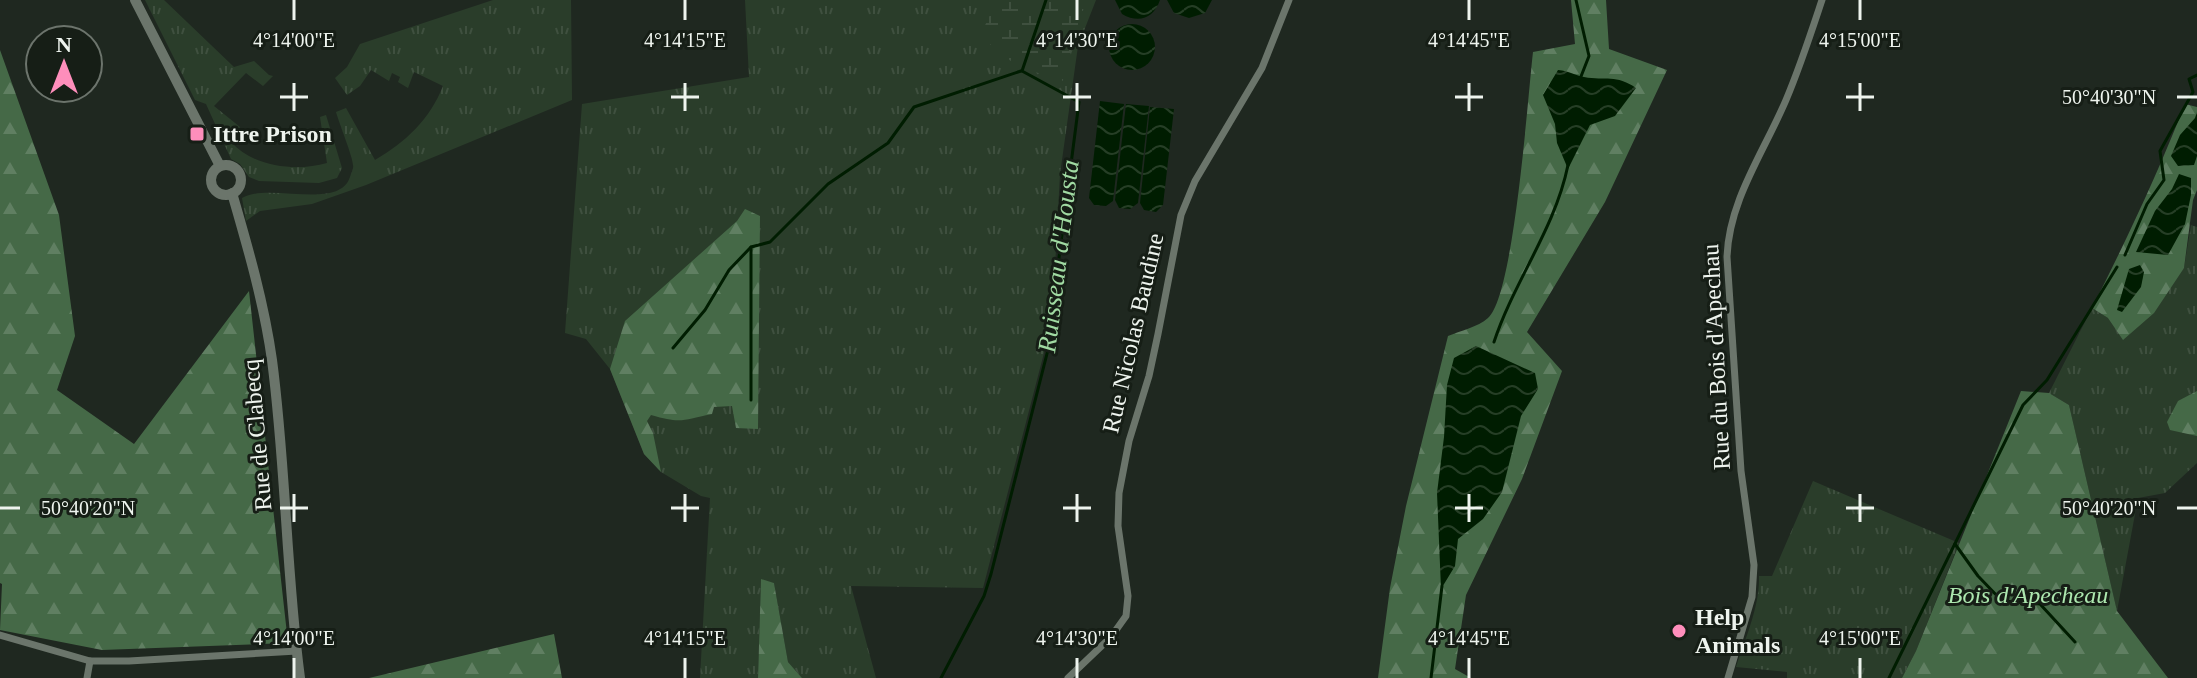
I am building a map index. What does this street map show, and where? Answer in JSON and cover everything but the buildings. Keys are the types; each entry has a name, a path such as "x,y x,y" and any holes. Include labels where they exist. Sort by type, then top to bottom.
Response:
{"street":[{"name":"Rue de Clabecq","path":"135,0 220,166"},
{"name":"Rue Nicolas Baudine","path":"1068,678 1111,637 1126,616 1128,596 1118,526 1119,493 1129,441 1149,376 1181,215 1195,181 1251,90 1289,0"},
{"name":"Rue du Bois d'Apechau","path":"1728,678 1752,597 1754,565 1741,471 1728,235 1743,192 1785,102 1822,0"},
{"name":"Rue de Clabecq","path":"220,166 231,166 240,173 240,184 232,193 217,191 212,183 213,173 220,166"},
{"name":"Rue de Clabecq","path":"232,193 261,300 272,359 300,678"},
{"path":"0,635 90,661 297,651"},
{"path":"87,678 90,661"}],"green space":[{"path":"145,0 164,0 234,67 254,61 273,76 263,86 246,73 214,106 240,127 231,142 251,157 276,165 302,167 327,163 320,117 326,115 342,168 337,178 319,183 259,181 249,177 240,164 231,159 206,104 195,100"},
{"path":"493,0 571,0 572,100 366,185 312,204 260,211 246,221 242,198 269,193 318,194 343,187 353,166 336,112 346,108 375,160 407,137 431,109 443,86 414,72 408,88 398,82 400,77 392,73 389,81 371,70 360,86 347,95 335,78 347,67 360,44"},
{"path":"745,0 1096,0 1078,46 1060,174 1052,322 983,588 851,586 876,678 802,678 788,662 774,583 761,580 758,678 700,678 710,498 701,496 661,472 644,454 610,369 586,339 565,333 582,104 749,77"},
{"path":"997,0 1086,0 1062,83 1012,62 980,36"},
{"path":"1571,0 1606,0 1609,49 1667,70 1605,202 1527,332 1562,371 1522,479 1466,595 1455,669 1471,678 1378,678 1390,588 1406,506 1448,336 1484,321 1497,302 1512,236 1533,52 1575,44"},
{"path":"0,50 59,215 75,336 57,390 134,444 249,291 288,643 102,650 0,630"},
{"path":"2185,104 2197,107 2197,190 2184,268 2154,313 2123,340 2108,318 2092,308 2141,207"},
{"path":"745,209 760,216 758,429 736,428 732,406 714,407 712,414 682,420 651,415 647,421 653,433 661,472 644,454 610,369 625,321 737,221"},
{"path":"2191,225 2197,227 2197,463 2165,493 2138,498 2117,611 2069,405 2049,393 2092,308 2108,318 2184,268"},
{"name":"Bois d'Apecheau","path":"2021,391 2049,393 2069,405 2117,611 2168,678 1902,678 1916,651"},
{"path":"2197,391 2197,436 2170,430 2167,422 2178,401"},
{"path":"1813,481 1959,543 1902,678 1787,678 1787,672 1736,667 1755,611 1759,576 1772,576"},
{"path":"761,579 774,583 788,662 802,678 758,678"},
{"path":"554,634 562,678 369,678"}],"water":[{"path":"1115,0 1160,0 1150,15 1134,19 1122,14"},
{"path":"1167,0 1212,0 1205,13 1189,18 1174,13"},
{"path":"1132,24 1148,31 1155,47 1148,63 1132,70 1116,63 1109,47 1116,31"},
{"path":"1558,70 1584,77 1617,79 1636,88 1615,116 1590,125 1568,169 1543,95"},
{"path":"1100,101 1124,104 1113,201 1106,206 1094,205 1089,198"},
{"path":"1126,104 1149,106 1138,203 1130,209 1119,208 1115,200"},
{"path":"1150,107 1174,109 1163,205 1156,212 1144,210 1140,203"},
{"path":"2197,112 2197,156 2194,165 2178,166 2171,156 2180,135"},
{"path":"2179,174 2191,178 2191,195 2185,224 2168,255 2136,252 2155,211"},
{"path":"2140,265 2144,272 2141,287 2122,312 2117,310 2129,269"},
{"path":"1476,346 1535,373 1538,389 1521,416 1502,492 1483,519 1458,539 1455,566 1441,589 1437,493 1447,385 1454,358"}],"waterway":[{"name":"Ruisseau d'Housta","path":"941,678 984,596 1052,334 1050,299 1057,273 1079,102 1022,71 1046,0"},
{"path":"1576,0 1589,56 1580,79"},
{"path":"751,400 751,247 770,242 828,184 888,143 914,107 1021,71"},
{"path":"2125,255 2147,204 2164,180 2160,151 2193,92 2189,79 2197,75"},
{"path":"1494,342 1554,211 1568,165"},
{"path":"673,348 705,310 729,270 751,247"},
{"path":"1889,678 2023,405 2047,380 2117,267"},
{"path":"1955,544 1978,576 2002,601 2040,604 2075,642"},
{"path":"1431,678 1442,586"}],"place":[{"name":"Ittre Prison","path":"197,134"},
{"name":"Help Animals","path":"1679,631"}]}
